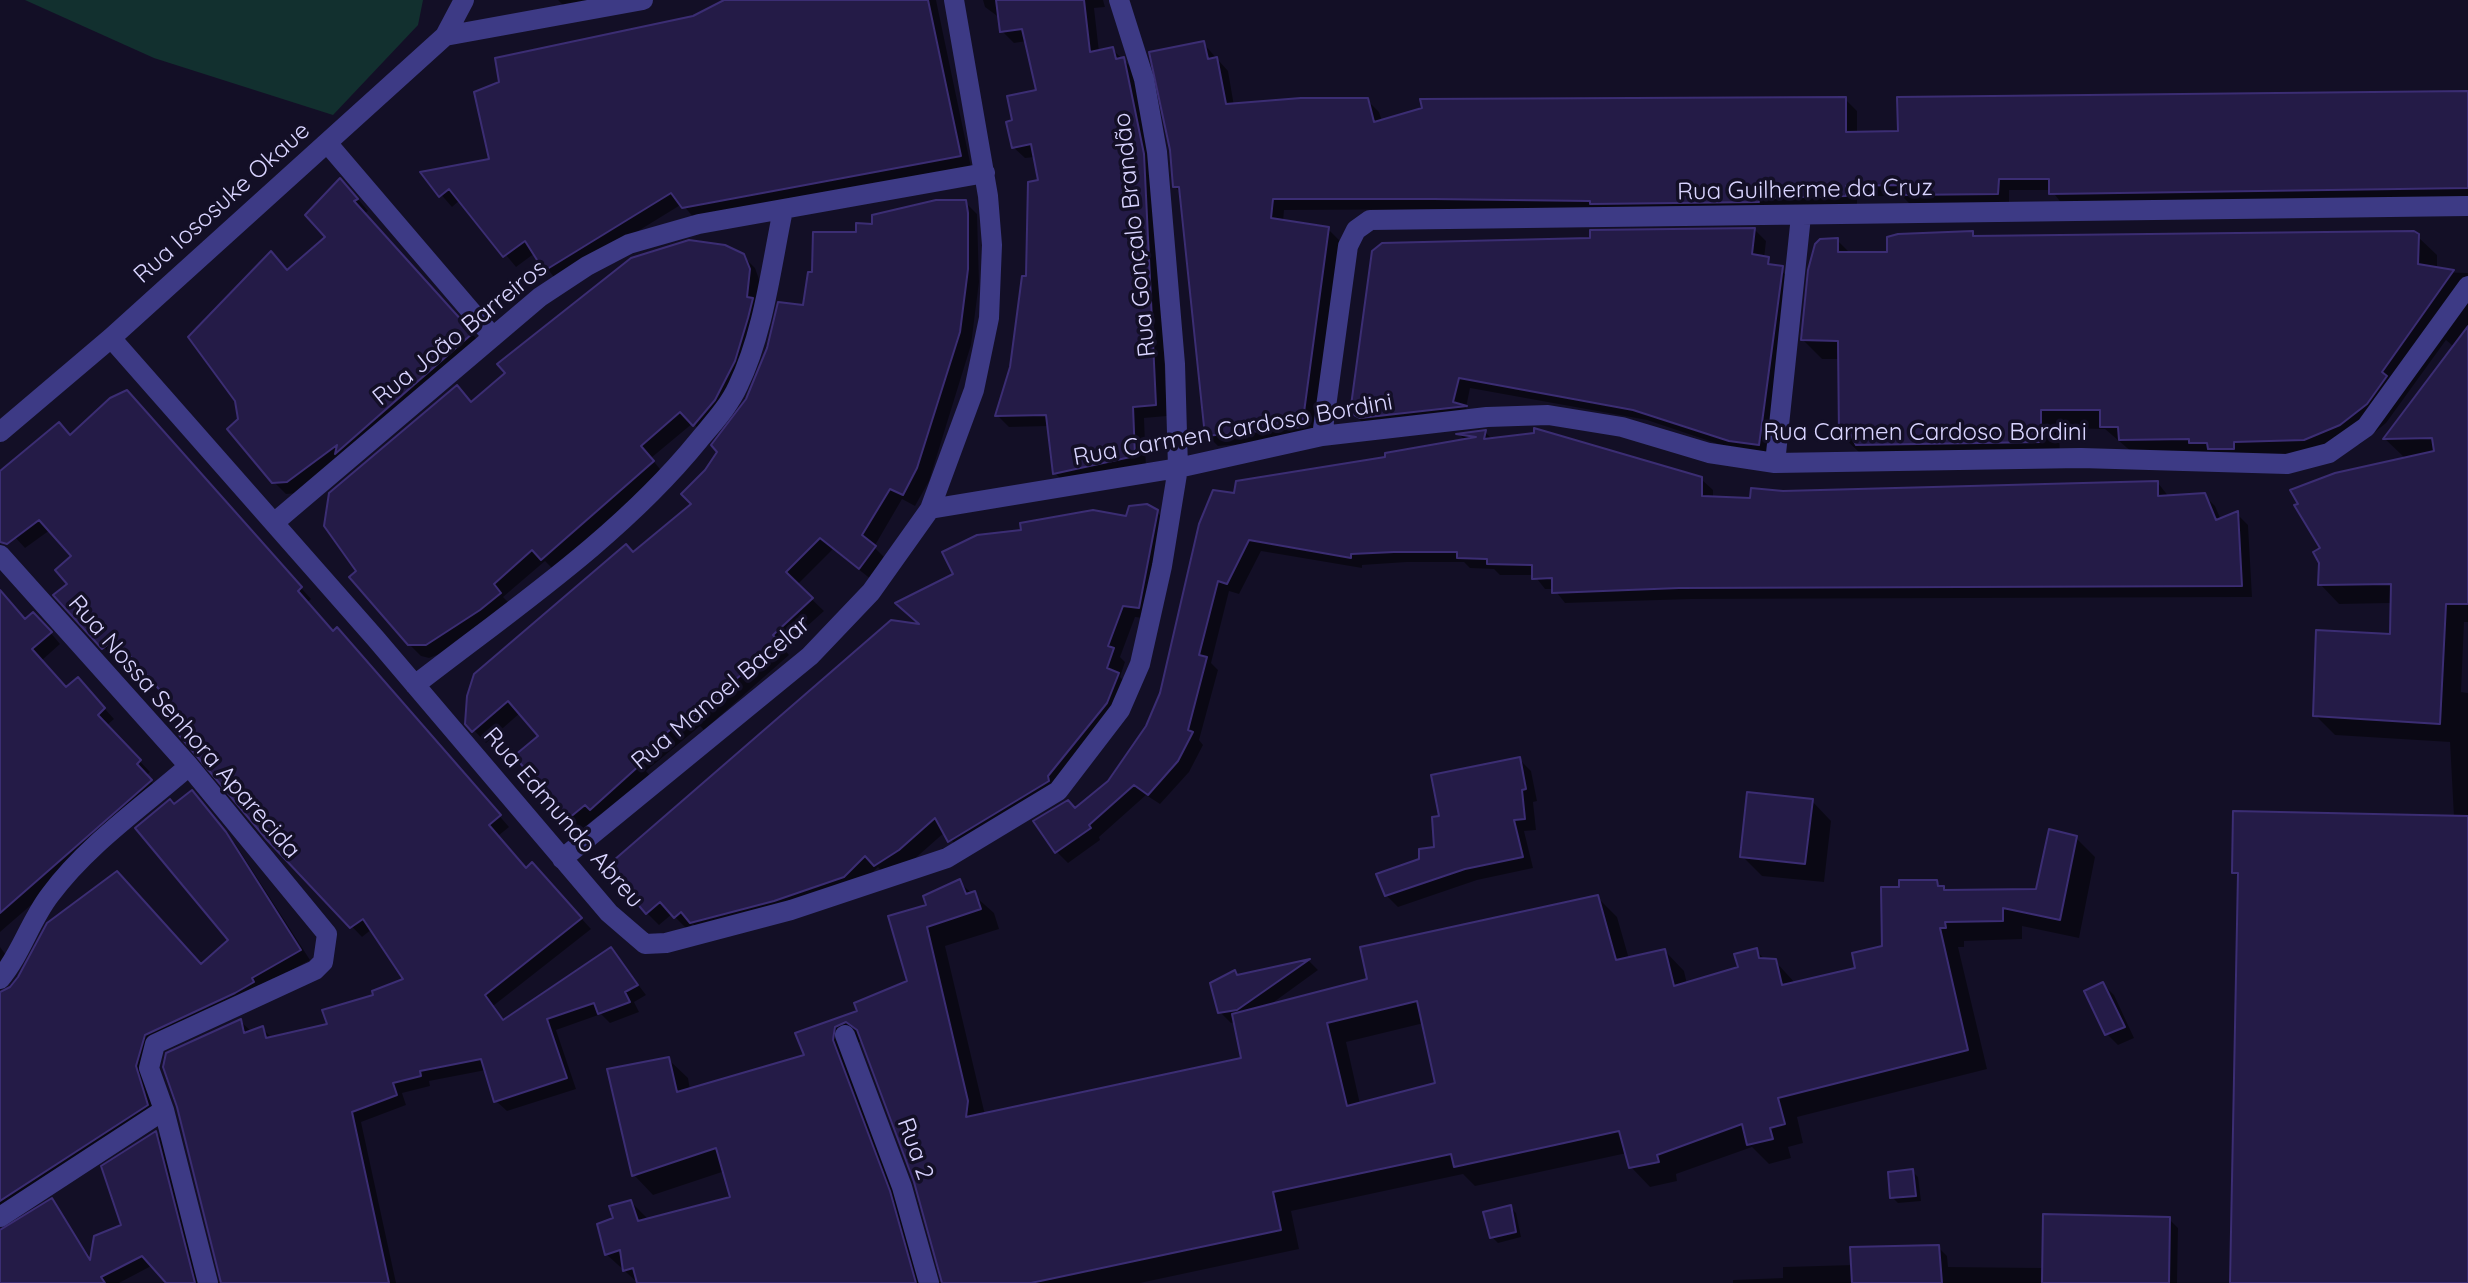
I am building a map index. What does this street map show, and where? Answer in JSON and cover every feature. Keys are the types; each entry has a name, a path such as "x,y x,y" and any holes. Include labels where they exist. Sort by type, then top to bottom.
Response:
{"street":[{"name":"Rua Iososuke Okaue","path":"0,432 111,338 445,36 464,0"},
{"path":"445,36 643,0"},
{"name":"Rua Manoel Bacelar","path":"562,859 810,656 871,592 930,509 974,390 989,318 992,245 985,173 954,0"},
{"name":"Rua Gonçalo Brandão","path":"1119,0 1144,79 1157,152 1175,364 1178,468"},
{"path":"328,144 493,337"},
{"name":"Rua João Barreiros","path":"275,522 540,297 587,266 629,244 699,224 985,173"},
{"name":"Rua Guilherme da Cruz","path":"1322,436 1348,246 1356,230 1370,220 2468,206"},
{"path":"415,685 634,508 674,470 720,414 738,388 750,356 783,210"},
{"path":"1775,463 1801,216"},
{"name":"Rua Carmen Cardoso Bordini","path":"930,509 1178,468 1322,436 1487,417 1548,415 1622,427 1709,453 1775,463 2081,458 2287,464 2329,453 2366,427 2468,286"},
{"name":"Rua Edmundo Abreu","path":"111,338 275,522 562,859 627,932 645,944 666,943 791,910 947,858 1058,791 1120,710 1140,664 1162,566 1178,468"},
{"name":"Rua Nossa Senhora Aparecida","path":"0,555 189,766 327,934 323,962 315,970 155,1044 149,1055 149,1068 164,1110"},
{"path":"0,979 48,897 67,875 95,846 189,766"},
{"name":"Rua 2","path":"845,1035 902,1187 929,1283"},
{"path":"0,1217 164,1110 208,1283"}],"green space":[{"path":"25,0 423,0 418,25 333,115 154,58"}],"building":[{"path":"724,0 928,0 961,156 682,208 671,193 544,271 525,241 503,257 449,189 439,197 420,172 489,159 474,92 499,82 495,58 693,16"},
{"path":"996,0 1084,0 1090,52 1113,47 1116,59 1124,57 1144,154 1156,405 1133,407 1135,456 1053,474 1046,415 995,416 1010,367 1022,276 1026,276 1028,182 1038,180 1031,144 1012,148 1006,122 1012,120 1007,96 1036,90 1022,29 1000,32"},
{"path":"1204,41 1208,59 1217,57 1226,104 1301,98 1368,98 1374,122 1422,108 1420,99 1846,97 1846,132 1898,131 1897,97 2468,91 2468,188 2049,194 2049,179 1999,179 1998,194 1898,195 1898,185 1846,186 1846,196 1759,198 1759,202 1590,204 1590,201 1273,199 1271,218 1329,227 1302,427 1205,436 1179,187 1173,187 1170,150 1149,52"},
{"path":"340,178 358,199 354,201 473,333 335,454 337,445 287,482 272,483 227,429 238,419 235,401 188,337 271,251 287,270 325,237 305,215"},
{"path":"936,200 966,200 968,269 960,332 917,468 903,495 890,489 862,535 876,546 859,569 820,538 786,572 813,598 773,635 779,642 690,719 687,716 636,758 641,764 590,810 585,805 563,823 539,795 544,791 514,756 538,736 508,701 472,732 465,724 467,696 474,674 626,544 633,552 691,504 681,494 705,470 717,452 711,445 746,399 767,348 778,302 803,305 808,272 812,272 813,232 856,232 856,223 872,224 872,215"},
{"path":"1755,228 1752,254 1769,257 1768,264 1783,266 1759,445 1729,441 1633,410 1459,378 1453,402 1467,406 1360,418 1350,413 1372,251 1382,243 1590,238 1590,230"},
{"path":"1973,231 1973,236 2414,231 2419,234 2418,264 2454,270 2382,372 2387,376 2367,404 2340,425 2304,440 2234,442 2234,449 2208,449 2207,443 2189,443 2189,439 2119,440 2118,427 2100,427 2100,410 2041,410 2041,442 1856,445 1851,435 1839,436 1838,341 1801,340 1808,270 1815,244 1820,239 1838,238 1838,252 1887,252 1887,237 1898,234"},
{"path":"689,240 725,245 744,254 750,269 747,297 753,298 748,318 735,361 715,400 693,426 680,412 641,446 654,461 541,560 532,550 494,584 501,593 480,610 426,645 408,645 349,577 356,571 324,526 329,493 457,385 471,402 505,373 497,364 631,258"},
{"path":"2468,326 2468,604 2446,604 2440,724 2313,716 2316,630 2390,634 2391,584 2318,585 2319,563 2313,552 2320,548 2294,505 2298,504 2290,490 2335,473 2434,451 2432,438 2383,439"},
{"path":"127,390 302,587 298,591 333,631 337,627 501,815 489,825 526,868 532,862 582,918 485,995 503,1020 611,947 638,985 625,992 630,1002 598,1014 594,1003 547,1019 567,1078 494,1102 481,1059 420,1071 421,1076 393,1083 397,1095 352,1112 389,1283 221,1283 177,1107 163,1067 166,1053 241,1019 244,1033 263,1026 266,1038 327,1024 322,1010 373,995 372,991 403,979 363,919 350,928 267,840 174,729 186,720 115,639 102,649 53,595 67,584 55,570 71,556 39,520 7,544 0,542 0,471 59,422 70,435 110,398"},
{"path":"1534,428 1702,477 1702,496 1750,498 1751,488 1783,491 2158,481 2158,496 2205,493 2216,520 2238,511 2242,586 1679,588 1552,593 1552,578 1532,579 1532,565 1487,564 1487,559 1457,558 1457,552 1351,554 1351,558 1249,540 1227,584 1218,581 1199,655 1207,657 1188,730 1193,732 1178,761 1148,795 1134,785 1089,825 1091,828 1055,853 1033,821 1068,800 1075,808 1108,781 1146,726 1160,693 1199,524 1213,490 1234,493 1236,481 1385,457 1385,453 1476,437 1456,434 1486,430 1484,439 1534,433"},
{"path":"1147,504 1158,510 1139,608 1123,606 1108,646 1114,648 1107,668 1119,673 1107,703 1048,776 1049,781 948,842 935,818 899,850 874,866 865,856 844,877 774,901 690,923 681,912 674,918 660,902 646,914 606,867 891,620 919,624 895,603 953,574 942,552 977,535 1021,530 1020,523 1093,510 1126,516 1129,506"},
{"path":"0,590 25,619 33,612 52,632 32,649 66,687 78,677 105,708 98,715 141,760 137,764 152,780 0,913"},
{"path":"1520,757 1526,789 1522,790 1525,819 1514,820 1523,857 1465,869 1385,896 1376,874 1419,859 1419,849 1434,847 1432,817 1439,816 1431,775"},
{"path":"192,790 226,832 301,950 252,978 254,982 235,993 145,1035 136,1066 148,1105 0,1201 0,992 10,987 18,977 47,923 117,871 201,964 228,940 135,828 170,799 174,804"},
{"path":"1747,792 1813,799 1805,864 1740,857"},
{"path":"2233,811 2468,816 2468,1283 2230,1283 2238,873 2232,873"},
{"path":"2049,829 2077,836 2060,920 2003,908 2003,921 1945,922 1946,928 1940,928 1968,1050 1778,1098 1785,1124 1770,1128 1773,1139 1747,1145 1742,1124 1657,1155 1659,1162 1629,1168 1619,1131 1454,1167 1451,1154 1273,1192 1281,1230 1031,1283 942,1283 914,1182 857,1030 846,1022 835,1027 833,1040 890,1191 916,1283 637,1283 633,1268 623,1271 620,1250 605,1255 597,1224 613,1218 609,1206 631,1200 638,1221 730,1197 716,1148 632,1176 607,1069 669,1057 677,1092 804,1055 795,1033 857,1011 854,1003 907,981 888,916 926,905 923,896 960,879 966,894 975,891 981,909 927,927 968,1101 966,1117 1241,1058 1232,1014 1367,979 1360,947 1598,895 1616,960 1665,949 1674,986 1738,967 1734,954 1757,948 1759,958 1776,959 1782,985 1855,968 1852,953 1882,946 1881,887 1899,887 1899,880 1937,880 1938,886 1944,886 1944,890 2036,889","holes":["1417,1001 1435,1083 1347,1106 1327,1023"]},
{"path":"1310,959 1237,1010 1218,1013 1210,983 1235,970 1237,975"},
{"path":"2103,982 2125,1027 2105,1035 2084,991"},
{"path":"156,1131 195,1283 166,1283 142,1256 101,1277 105,1283 0,1283 0,1230 52,1198 90,1260 94,1236 121,1225 101,1166"},
{"path":"1913,1169 1916,1196 1890,1198 1888,1172"},
{"path":"1511,1205 1516,1232 1490,1238 1483,1212"},
{"path":"2043,1214 2170,1217 2169,1283 2042,1283"},
{"path":"1939,1245 1942,1283 1852,1283 1850,1247"}]}
